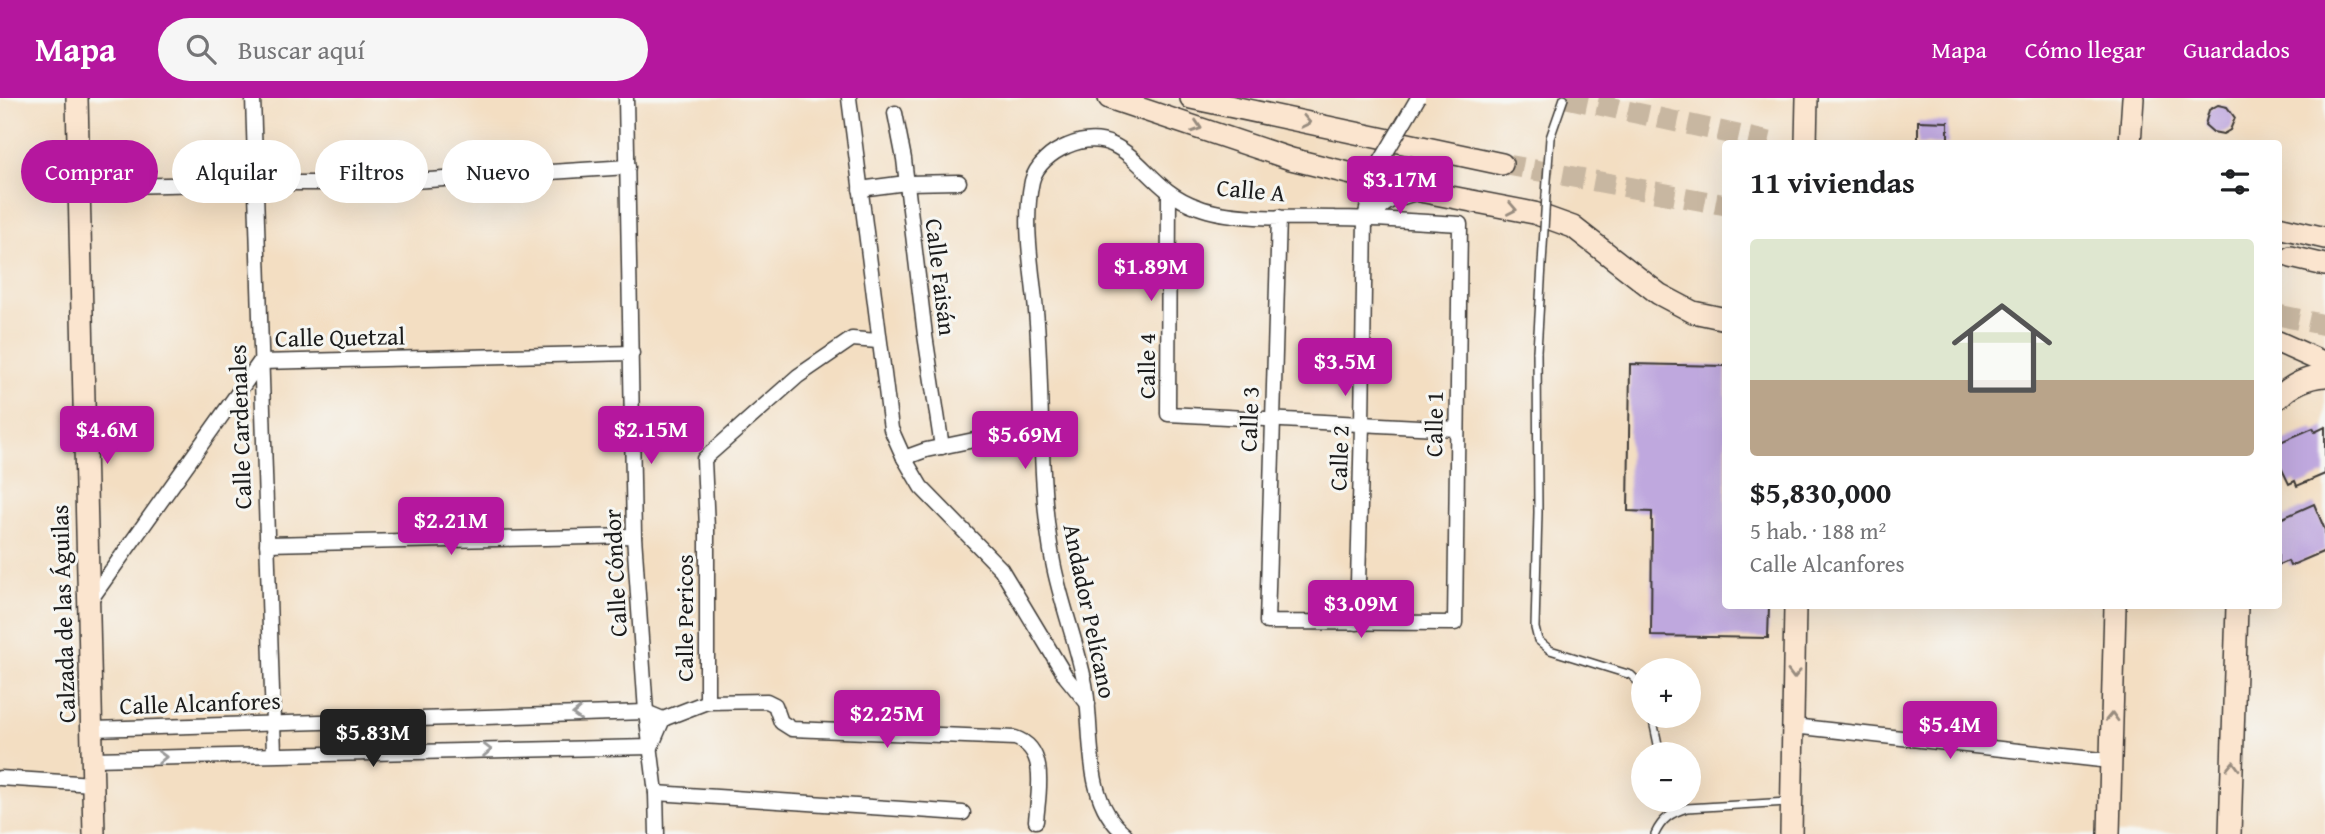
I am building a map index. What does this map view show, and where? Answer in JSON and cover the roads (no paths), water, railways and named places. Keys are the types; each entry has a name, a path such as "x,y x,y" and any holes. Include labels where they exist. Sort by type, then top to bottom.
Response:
{"main road":[{"name":"Calzada de las Águilas","path":"77,98 77,140"},
{"path":"1109,98 1291,159 1375,173 1425,192 1534,213 1573,227 1659,294 1693,312 1722,318"},
{"path":"1191,98 1502,163"},
{"path":"1806,140 1807,98"},
{"path":"2131,140 2133,98"},
{"name":"Calzada de las Águilas","path":"78,203 94,834"},
{"path":"2282,229 2325,238"},
{"path":"2291,257 2325,265"},
{"path":"2282,344 2325,363"},
{"path":"2282,394 2310,377 2325,376"},
{"path":"1791,834 1795,609"},
{"path":"2109,834 2116,609"},
{"path":"2230,834 2237,609"}],"street":[{"name":"Calle Cardenales","path":"253,98 254,140"},
{"name":"Calle Cóndor","path":"626,98 634,536 646,712 656,793 657,834"},
{"path":"849,98 891,429 921,487 1000,569 1066,677 1089,705"},
{"name":"Calle 2","path":"1357,623 1365,218 1375,173 1418,98"},
{"name":"Calle Faisán","path":"895,113 942,447"},
{"name":"Calle A","path":"1033,177 1045,159 1068,145 1090,141 1113,144 1129,153 1169,192 1199,208 1232,215 1365,218 1460,224"},
{"path":"301,183 382,183 628,167"},
{"name":"Andador Pelícano","path":"1033,177 1028,212 1037,326 1045,508 1054,565 1079,654 1089,705 1092,762 1101,803 1116,827 1125,834"},
{"path":"860,189 906,183 959,182"},
{"name":"Calle 4","path":"1169,192 1168,414 1272,419"},
{"path":"1365,218 1390,201 1425,192"},
{"name":"Calle Cardenales","path":"256,203 274,754"},
{"name":"Calle 3","path":"1279,217 1267,622 1357,623"},
{"name":"Calle 1","path":"1357,623 1455,624 1460,224"},
{"name":"Calle Pericos","path":"646,712 663,719 707,702 707,529 704,459 798,376 852,339 878,341"},
{"name":"Calle Quetzal","path":"89,602 260,362 632,353"},
{"path":"1272,419 1457,429"},
{"path":"904,458 974,440 1041,447"},
{"path":"267,544 634,536"},
{"path":"707,702 766,701 775,705 784,725 792,729 1016,738 1034,751 1039,765 1037,821"},
{"name":"Calle Alcanfores","path":"93,729 646,712"},
{"path":"93,759 652,747 663,719"},
{"path":"1793,726 2110,761"},
{"path":"0,778 93,784"},
{"path":"656,793 963,813"}],"lane":[{"path":"1564,98 1550,138 1537,351 1538,512 1535,628 1538,640 1550,650 1631,675"},
{"path":"1655,834 1661,822 1672,813 1698,807 1792,802"}],"tunnel":[{"path":"1567,98 1761,140"},
{"path":"1502,164 1722,204"},
{"path":"2282,316 2325,325"}]}
